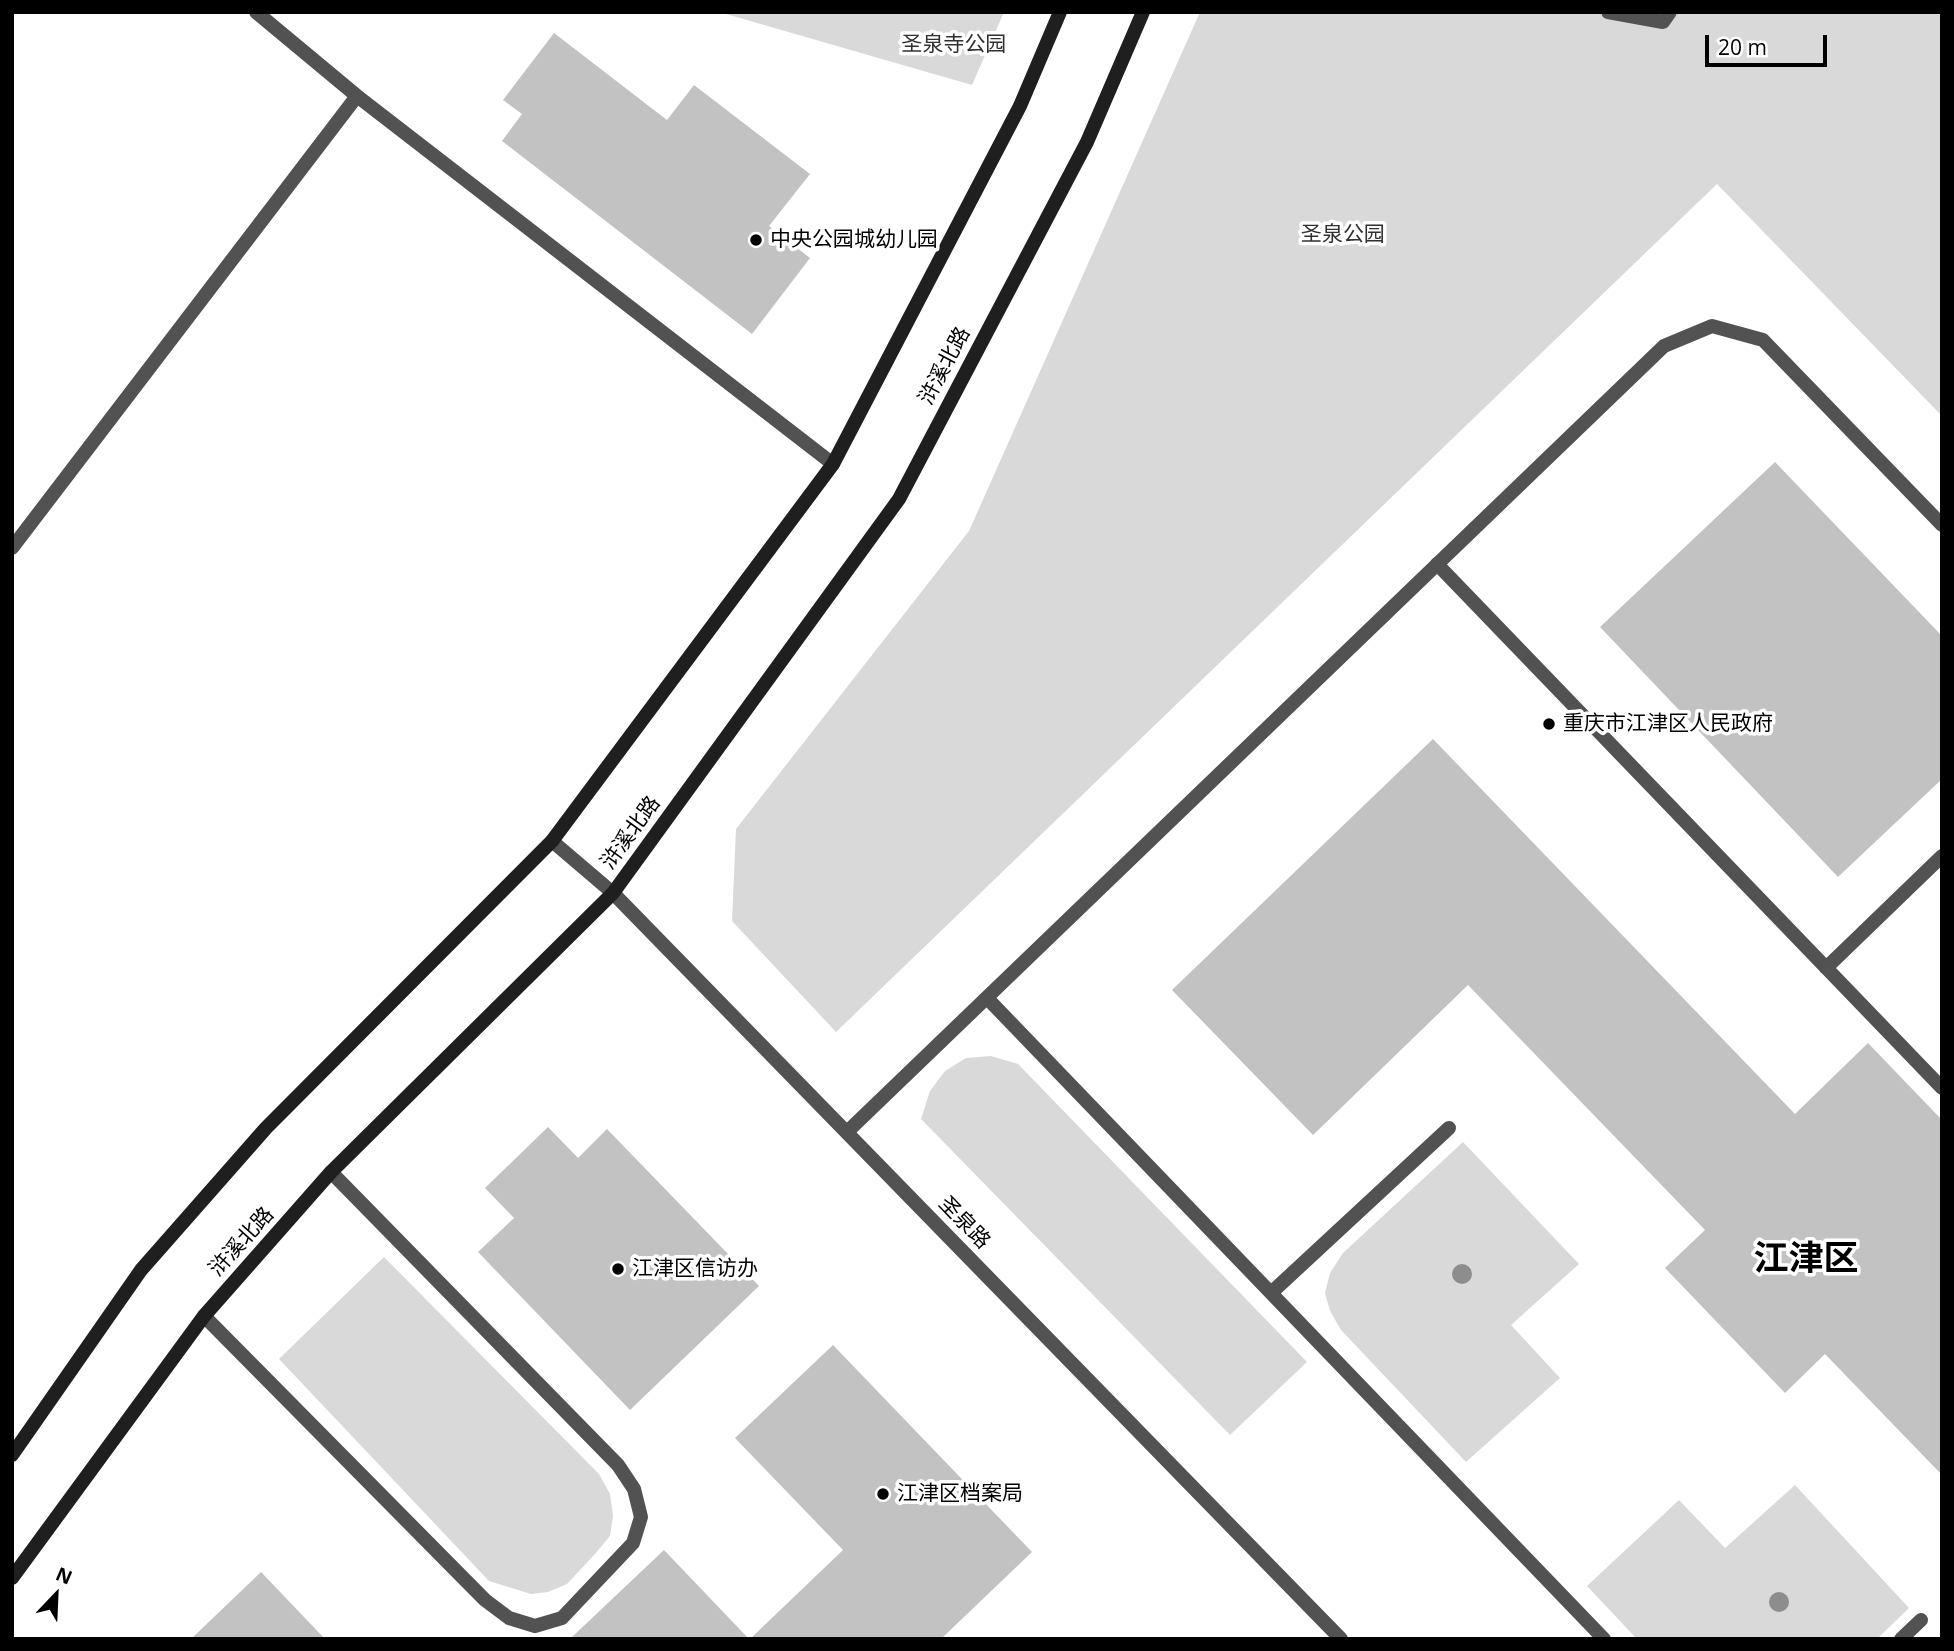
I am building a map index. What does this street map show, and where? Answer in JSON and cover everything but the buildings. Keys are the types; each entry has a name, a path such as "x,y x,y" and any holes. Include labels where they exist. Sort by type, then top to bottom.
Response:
{"main road":[{"path":"12,1455 141,1270 266,1128 552,841 833,464 1020,106 1060,12"},
{"name":"浒溪北路","path":"12,1578 204,1316 331,1172 613,893 899,499 1087,142 1143,12"}],"street":[{"path":"256,12 357,96 833,464"},
{"path":"1608,12 1663,22 1671,12"},
{"path":"12,548 357,96"},
{"path":"847,1132 1664,346 1712,326 1763,340 1942,525"},
{"path":"1437,564 1942,1088"},
{"name":"圣泉路","path":"552,841 613,893 1341,1639"},
{"path":"1826,968 1942,856"},
{"path":"986,998 1604,1639"},
{"path":"1271,1293 1449,1128"},
{"path":"204,1316 485,1600 509,1618 535,1626 562,1618 633,1543 641,1517 634,1489 618,1465 331,1172"},
{"path":"1901,1639 1921,1620"}],"green space":[{"name":"圣泉寺公园","path":"719,12 1004,12 972,85"},
{"name":"圣泉公园","path":"1200,12 1942,12 1942,416 1717,184 836,1032 732,921 736,829 969,531"},
{"path":"991,1056 1018,1064 1307,1362 1230,1435 921,1119 930,1091 945,1071 966,1058"},
{"path":"1463,1142 1579,1264 1511,1325 1560,1378 1466,1462 1341,1330 1330,1311 1325,1293 1330,1273 1343,1253"},
{"path":"384,1257 599,1474 610,1494 613,1516 610,1536 567,1584 548,1592 531,1594 489,1581 279,1359"},
{"path":"1795,1485 1909,1608 1877,1639 1637,1639 1587,1586 1679,1500 1725,1548"}],"place":[{"name":"中央公园城幼儿园","path":"756,240"},
{"name":"重庆市江津区人民政府","path":"1549,724"},
{"name":"江津区信访办","path":"618,1269"},
{"name":"江津区档案局","path":"883,1494"}],"district":[{"name":"江津区","path":"1806,1260"}]}
